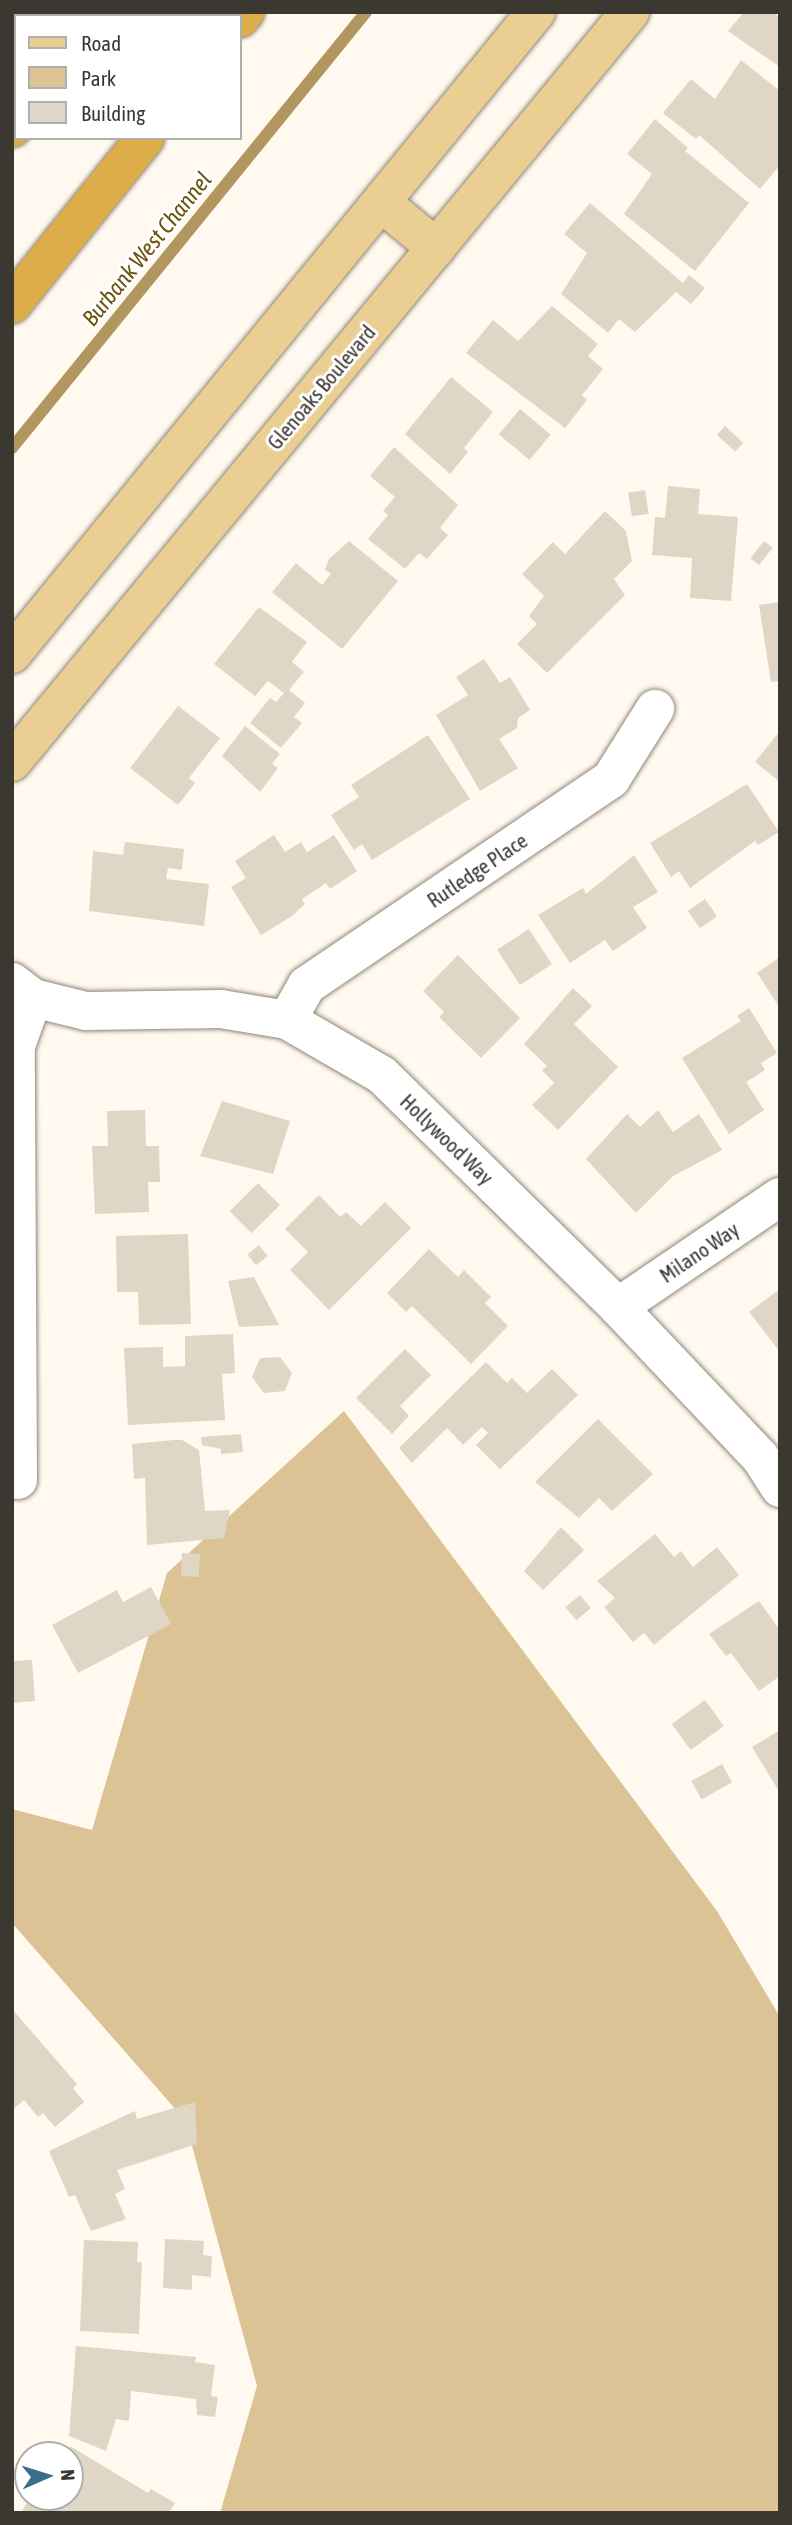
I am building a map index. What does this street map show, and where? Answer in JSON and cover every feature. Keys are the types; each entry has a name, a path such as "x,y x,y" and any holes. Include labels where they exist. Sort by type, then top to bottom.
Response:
{"highway":[{"path":"12,304 143,140"}],"main road":[{"path":"12,654 536,12"},
{"name":"Glenoaks Boulevard","path":"12,762 630,12"},
{"path":"381,202 436,248"}],"street":[{"name":"Rutledge Place","path":"287,1020 306,985 611,779 655,709"},
{"name":"Hollywood Way","path":"23,990 86,1011 221,1009 287,1020 382,1076 618,1307 760,1457 780,1488"},
{"path":"18,1480 16,1046 23,990"},
{"name":"Milano Way","path":"618,1307 780,1197"}],"green space":[{"path":"344,1411 717,1911 780,2017 780,2513 220,2513 257,2386 185,2120 12,1923 12,1809 92,1830 167,1573"}],"building":[{"path":"744,12 773,12 780,18 780,67 728,31"},
{"path":"741,60 780,91 780,165 760,189 699,135 696,139 663,113 691,79 715,99"},
{"path":"655,119 688,148 685,151 749,203 695,271 624,214 652,174 627,154"},
{"path":"590,203 683,283 689,275 705,288 691,304 676,292 635,332 619,319 608,333 561,294 587,253 564,234"},
{"path":"552,306 598,344 588,356 603,369 582,395 587,400 565,428 466,353 493,320 518,341"},
{"path":"451,377 493,412 464,448 468,452 450,474 405,434"},
{"path":"520,409 551,435 529,460 499,434"},
{"path":"725,426 743,443 735,452 717,435"},
{"path":"394,447 458,505 440,528 448,535 427,559 419,553 405,569 368,539 388,515 383,511 395,497 370,476"},
{"path":"668,486 700,489 698,514 738,517 731,601 690,598 692,558 652,555 655,517 665,518"},
{"path":"645,490 649,514 632,516 628,493"},
{"path":"605,511 626,531 632,561 614,579 625,595 547,673 517,644 537,624 529,616 544,596 522,574 553,542 565,554"},
{"path":"349,541 398,581 342,649 272,592 296,563 322,585 331,574 325,570 329,559"},
{"path":"764,541 773,548 759,565 750,558"},
{"path":"780,602 780,681 771,682 759,605"},
{"path":"259,607 307,642 292,662 304,672 289,690 305,703 294,717 302,723 281,748 250,723 270,698 276,702 284,693 268,681 255,696 214,664"},
{"path":"484,659 500,683 510,677 530,710 518,718 517,728 499,739 518,768 480,791 436,715 468,695 456,677"},
{"path":"178,706 220,738 189,778 195,783 178,805 130,768"},
{"path":"245,726 280,754 272,764 278,768 260,792 222,756"},
{"path":"780,731 780,782 755,762"},
{"path":"428,735 470,799 372,860 362,844 354,850 331,815 359,797 351,785"},
{"path":"747,784 779,832 758,845 755,841 690,888 679,871 671,877 650,843"},
{"path":"274,835 285,852 301,842 307,852 334,835 357,871 330,889 326,883 302,899 305,904 292,916 261,935 231,887 246,878 235,861"},
{"path":"125,842 184,849 182,870 168,868 166,879 209,884 204,926 89,911 93,851 123,855"},
{"path":"634,855 658,892 633,907 647,928 613,951 605,940 570,963 538,915 583,888 586,894"},
{"path":"705,899 717,916 700,928 688,911"},
{"path":"529,929 552,964 520,985 497,950"},
{"path":"458,955 520,1018 481,1058 439,1017 444,1012 423,991"},
{"path":"780,957 780,1008 757,973"},
{"path":"573,988 592,1006 574,1024 618,1067 558,1130 532,1105 554,1083 542,1070 547,1066 524,1044"},
{"path":"749,1008 777,1053 761,1063 765,1070 746,1082 764,1110 729,1134 682,1058 741,1021 737,1016"},
{"path":"222,1101 290,1121 273,1174 200,1156"},
{"path":"145,1110 146,1146 159,1146 160,1182 148,1182 149,1212 95,1214 92,1146 108,1146 107,1111"},
{"path":"658,1110 673,1132 699,1114 722,1150 673,1176 636,1213 586,1159 627,1114 640,1127"},
{"path":"258,1183 280,1205 252,1233 230,1211"},
{"path":"319,1195 340,1217 346,1212 361,1226 385,1202 411,1228 329,1310 290,1270 308,1252 285,1229"},
{"path":"188,1234 191,1324 139,1325 138,1292 117,1292 116,1236"},
{"path":"259,1245 268,1256 256,1265 247,1254"},
{"path":"429,1249 458,1277 464,1270 491,1297 485,1303 508,1326 471,1364 412,1306 406,1312 387,1293"},
{"path":"254,1277 279,1325 239,1327 228,1281"},
{"path":"780,1289 780,1352 749,1312"},
{"path":"233,1334 235,1373 222,1374 225,1420 128,1425 124,1348 163,1347 163,1367 185,1366 185,1336"},
{"path":"405,1349 431,1375 400,1406 409,1416 392,1434 356,1398"},
{"path":"280,1357 292,1373 285,1391 264,1393 252,1377 260,1358"},
{"path":"486,1362 507,1383 512,1378 527,1393 552,1369 578,1395 500,1469 476,1445 488,1433 482,1427 463,1445 447,1428 412,1463 399,1448"},
{"path":"598,1419 653,1474 612,1511 599,1498 579,1518 535,1482"},
{"path":"241,1434 243,1452 221,1454 221,1449 202,1445 201,1437"},
{"path":"182,1440 199,1450 205,1511 230,1510 224,1538 147,1545 145,1478 134,1479 132,1444"},
{"path":"561,1527 584,1550 543,1590 524,1571"},
{"path":"655,1534 674,1557 681,1551 693,1567 717,1547 739,1575 654,1645 644,1633 633,1642 604,1607 615,1598 597,1581"},
{"path":"182,1553 200,1554 199,1577 181,1576"},
{"path":"151,1587 171,1624 78,1673 52,1625 117,1590 123,1602"},
{"path":"580,1595 591,1608 576,1620 565,1607"},
{"path":"759,1601 780,1630 780,1676 759,1691 731,1653 726,1656 709,1634"},
{"path":"32,1660 35,1701 12,1703 12,1661"},
{"path":"705,1700 724,1726 691,1750 672,1724"},
{"path":"780,1730 780,1793 752,1747"},
{"path":"722,1764 732,1782 702,1799 691,1781"},
{"path":"12,2009 77,2084 73,2088 84,2102 55,2127 43,2113 38,2117 24,2100 12,2110"},
{"path":"195,2102 197,2144 117,2170 125,2189 115,2194 126,2219 91,2231 75,2195 69,2197 49,2151 135,2111 137,2119"},
{"path":"165,2239 204,2241 203,2255 212,2256 211,2277 192,2275 192,2290 163,2288"},
{"path":"84,2240 138,2242 137,2262 142,2262 139,2334 80,2331"},
{"path":"76,2346 196,2357 195,2362 215,2365 211,2396 218,2397 215,2417 197,2415 196,2399 131,2391 129,2421 116,2419 106,2451 69,2436"},
{"path":"84,2454 148,2493 151,2489 175,2503 169,2513 21,2513 84,2511"}],"waterway":[{"name":"Burbank West Channel","path":"12,448 366,12"}]}
